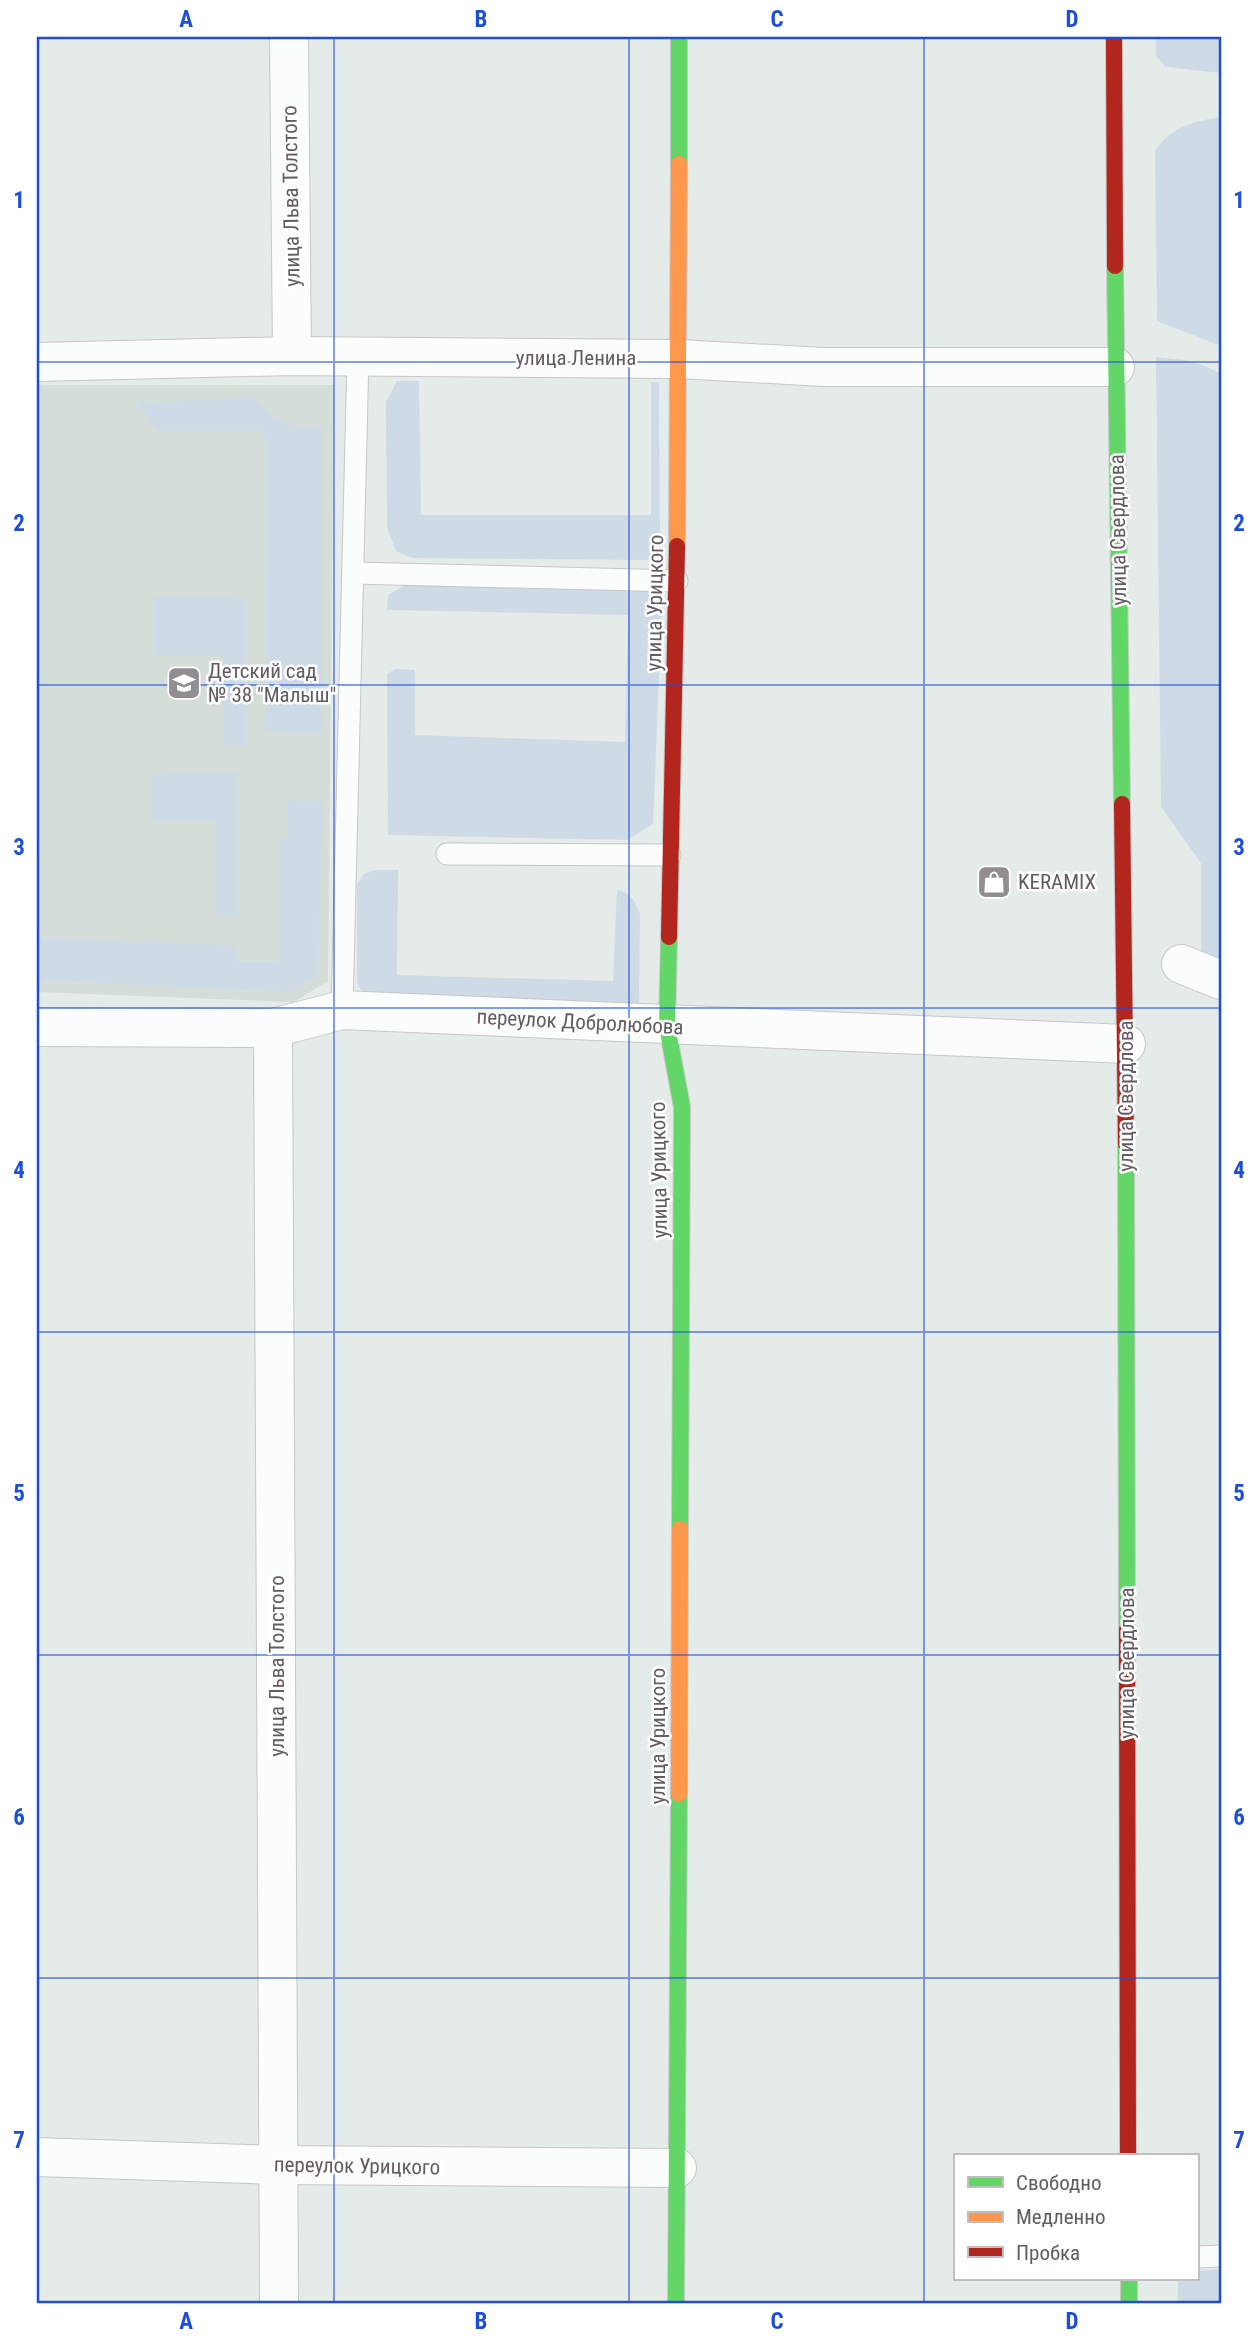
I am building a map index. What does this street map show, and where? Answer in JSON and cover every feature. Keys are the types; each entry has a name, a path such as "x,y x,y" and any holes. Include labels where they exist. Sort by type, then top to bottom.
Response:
{"street":[{"name":"улица Льва Толстого","path":"289,37 292,356"},
{"name":"улица Урицкого","path":"677,2303 682,1107 667,1026 677,581 679,37"},
{"name":"улица Свердлова","path":"1114,37 1115,368 1126,1044 1128,2154"},
{"name":"улица Ленина","path":"37,362 358,356 679,359 824,367 1115,368"},
{"path":"1181,964 1221,980"},
{"name":"переулок Добролюбова","path":"37,1027 274,1028 341,1010 1126,1044"},
{"name":"улица Льва Толстого","path":"274,1028 279,2303"},
{"name":"переулок Урицкого","path":"37,2157 279,2165 677,2168"},
{"path":"1129,2280 1129,2303"}],"lane":[{"path":"341,1010 358,356"},
{"path":"353,573 677,581"},
{"path":"447,854 670,855"},
{"path":"1198,2257 1221,2256"}],"shaded area":[{"path":"1156,37 1221,37 1221,73 1166,67 1156,56"},
{"path":"1221,117 1221,346 1157,321 1155,151 1176,131 1193,123"},
{"path":"1156,357 1191,361 1221,373 1221,971 1201,963 1201,863 1161,807"},
{"path":"397,381 419,381 421,515 651,515 651,382 659,382 660,549 647,560 412,558 396,551 387,528 386,402"},
{"name":"Детский сад № 38 \"Малыш\"","path":"37,385 334,385 328,981 294,1002 37,992"},
{"path":"253,398 283,422 300,427 322,428 321,733 265,732 267,444 262,431 158,431 136,402"},
{"path":"635,584 649,587 662,601 653,824 627,840 388,835 387,674 395,669 415,670 415,735 625,742 628,615 387,610 388,595 405,585"},
{"path":"154,596 245,597 245,745 224,746 224,656 154,656"},
{"path":"238,772 238,915 216,915 216,821 152,821 152,773"},
{"path":"288,800 322,801 318,976 290,992 37,980 37,938 238,945 238,962 279,962 279,840 287,840"},
{"path":"375,870 398,870 397,975 613,981 617,890 626,893 640,914 639,1002 631,1015 365,996 357,983 357,885 364,874"},
{"path":"1221,2269 1221,2303 1178,2303 1178,2280 1198,2280 1198,2271"}],"traffic: fast":[{"path":"679,37 679,164"},
{"path":"1115,266 1122,804"},
{"path":"669,937 667,1026 682,1107 680,1529"},
{"path":"1126,1144 1127,1630"},
{"path":"676,2303 679,1794"},
{"path":"1129,2280 1129,2303"}],"traffic: slow":[{"path":"677,546 679,164"},
{"path":"679,1794 680,1529"}],"traffic: jam":[{"path":"1114,37 1115,266"},
{"path":"669,937 677,546"},
{"path":"1122,804 1126,1144"},
{"path":"1127,1630 1128,2154"}],"place":[{"name":"Детский сад № 38 \"Малыш\"","path":"184,683"},
{"name":"KERAMIX","path":"994,882"}]}
